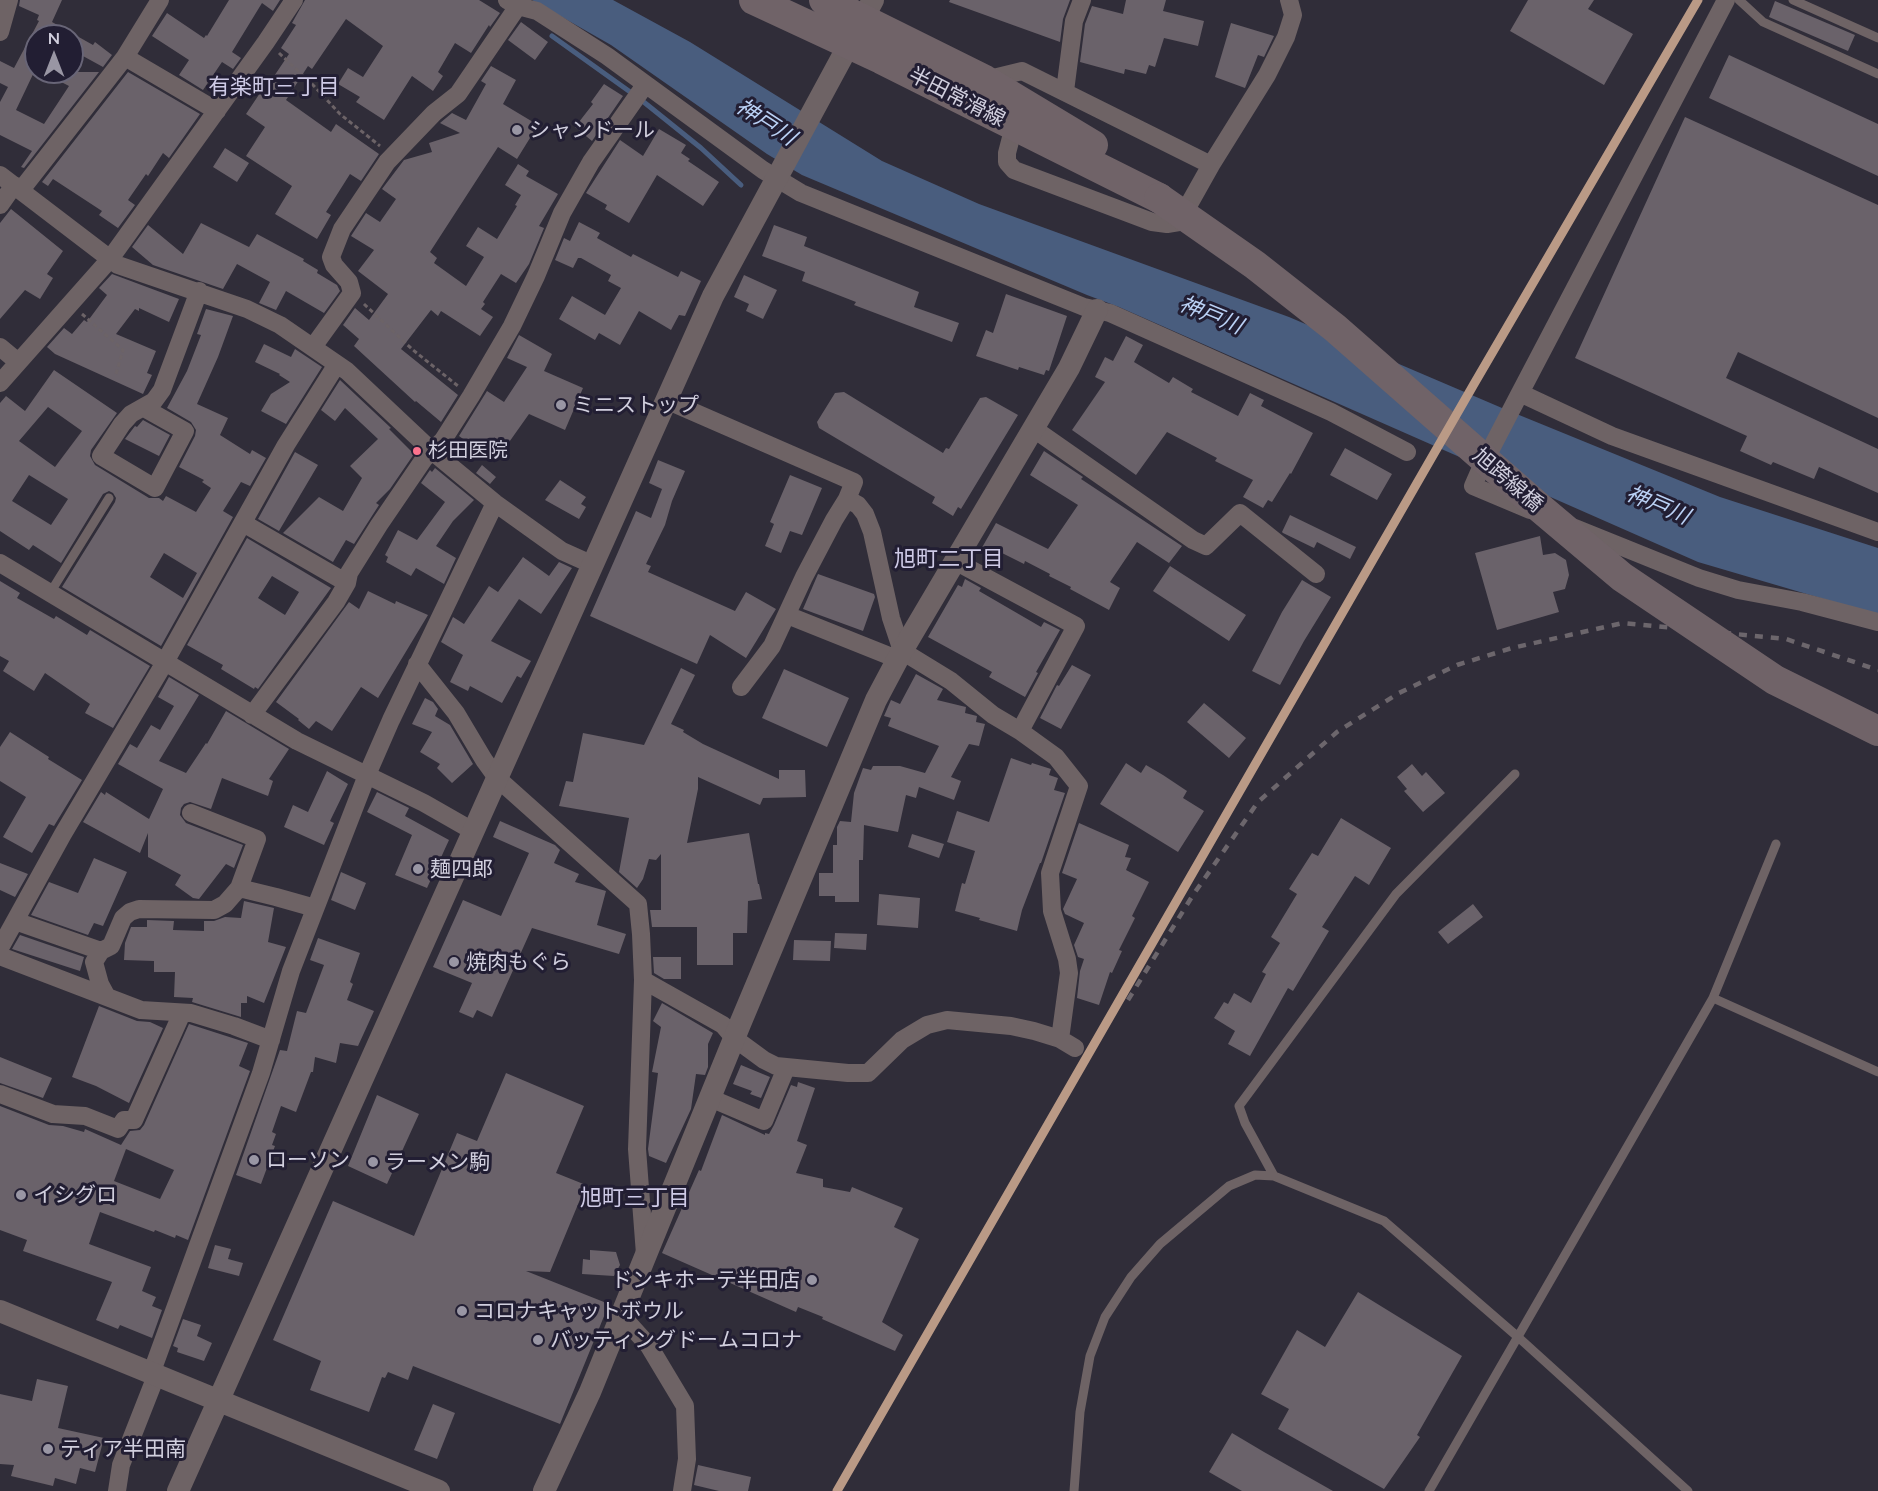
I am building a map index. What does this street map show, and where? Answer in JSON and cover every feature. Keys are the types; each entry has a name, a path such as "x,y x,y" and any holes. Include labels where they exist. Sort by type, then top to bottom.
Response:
{"main road":[{"name":"半田常滑線","path":"754,0 1014,126 1161,193"},
{"name":"半田常滑線","path":"824,0 868,9 985,80 1161,193"},
{"name":"旭跨線橋","path":"1161,193 1261,256 1367,338 1429,398 1626,570 1781,671 1878,720"},
{"name":"旭跨線橋","path":"1161,193 1335,328 1622,577 1775,680 1878,731"}],"street":[{"path":"0,32 9,0"},
{"path":"0,205 11,183 125,57 160,0"},
{"path":"0,383 110,259 294,0"},
{"path":"1065,91 1074,21 1082,0"},
{"path":"1014,126 1007,162 1014,170 1152,222 1167,224 1179,222 1211,165 1267,75 1286,37 1293,15 1289,0"},
{"path":"1726,0 1473,486 1699,578 1738,590 1878,622"},
{"path":"313,347 352,293 349,282 334,265 331,257 342,229 387,162 434,113 458,94 513,3 537,11 607,56 640,92 775,179 801,193 1084,307 1110,313 1331,412 1407,452"},
{"path":"178,1491 591,564 713,296 868,9"},
{"path":"125,57 217,111"},
{"path":"985,80 1022,70 1211,165"},
{"path":"252,715 336,602 347,583 349,573 379,525 424,459 443,440 471,396 512,326 562,213 591,162 640,92"},
{"path":"11,183 118,265 199,291 247,309 280,325 348,371 432,451 495,503 562,551 591,564"},
{"path":"144,408 185,431 155,488 101,456 122,424 132,414 154,401 162,390 199,291"},
{"path":"544,1491 590,1392 734,1038 876,700 899,655 1069,368 1097,310"},
{"path":"0,347 18,362"},
{"path":"0,948 286,446 337,364"},
{"path":"1520,393 1612,436 1878,532"},
{"path":"666,400 854,483 804,576 772,646 741,687"},
{"path":"1034,429 1193,540 1206,546 1240,513 1316,574"},
{"path":"847,499 858,505 865,514 872,532 899,655"},
{"path":"117,1491 121,1465 257,1084 281,1001 315,908 367,775 417,664 495,503"},
{"path":"243,523 347,583"},
{"path":"955,561 1076,626 1020,731"},
{"path":"0,563 297,741 424,802 473,831"},
{"path":"643,980 723,1025 734,1038 764,1060 786,1068 868,1073 902,1040 927,1025 947,1020 1011,1026 1067,1043 1069,973 1067,959 1052,912 1050,873 1079,786 1056,757 993,715 951,681 899,655 787,615"},
{"path":"417,664 456,713 497,778 638,904 643,980 637,1149 645,1256"},
{"path":"107,998 100,984 94,962 101,951 111,945 123,918 130,912 139,909 214,910 225,904 239,888 257,839 191,813"},
{"path":"239,888 315,908"},
{"path":"15,921 101,951"},
{"path":"0,956 141,1010 182,1013 234,1026 271,1040"},
{"path":"0,1094 54,1114 85,1116 118,1128 124,1120 134,1120 182,1013"},
{"path":"710,1098 764,1121 786,1068"},
{"path":"0,1311 439,1491"},
{"path":"621,1315 649,1346 685,1406 687,1459 682,1491"}],"lane":[{"path":"1739,0 1763,22 1878,74"},
{"path":"1793,0 1878,38"},
{"path":"50,593 109,498"},
{"path":"1274,1176 1245,1123 1239,1106 1396,894 1515,774"},
{"path":"1429,1491 1713,998 1776,844"},
{"path":"1713,998 1878,1072"},
{"path":"1074,1491 1080,1412 1090,1356 1104,1317 1131,1277 1160,1244 1229,1186 1255,1175 1274,1176 1384,1221 1518,1337 1688,1491"}],"path":[{"path":"266,42 312,84 340,114 393,156"},
{"path":"352,293 413,350 471,396"},
{"path":"71,304 123,350 116,374"}],"water":[{"name":"神戸川","path":"532,0 613,0 690,42 882,161 979,204 1289,317 1502,408 1720,497 1878,548 1878,615 1698,562 1119,307 802,175 767,154 611,45"}],"building":[{"path":"20,0 62,0 52,22 56,24 37,24 39,15 19,6"},
{"path":"229,0 280,0 273,11 262,3 232,52 241,58 233,69 222,62 203,90 179,75 189,60 152,36 167,13 204,38"},
{"path":"305,0 479,0 500,13 490,27 489,25 471,53 455,43 438,72 443,76 433,91 412,76 384,120 356,102 360,97 338,84 348,68 363,77 383,46 346,19 312,69 308,66 286,100 331,132 336,124 379,154 361,181 350,174 326,212 331,215 317,239 275,214 292,186 246,156 265,127 246,114 289,54 281,48 296,25 292,23"},
{"path":"950,0 1070,0 1063,19 1060,42 949,2"},
{"path":"1126,0 1166,0 1163,11 1204,21 1198,46 1164,38 1155,67 1149,65 1146,74 1125,69 1124,74 1080,62 1085,24 1092,6 1123,14"},
{"path":"1528,0 1594,0 1588,9 1633,34 1604,85 1510,31"},
{"path":"1775,1 1855,35 1848,51 1769,17"},
{"path":"521,22 548,42 535,60 508,40"},
{"path":"1231,23 1274,36 1264,57 1258,55 1245,88 1215,77"},
{"path":"84,40 93,45 95,42 112,55 103,67 84,57"},
{"path":"24,49 24,84 28,84 16,110 44,124 69,86 65,84 84,84 84,72 99,72 24,168 21,167 32,151 0,135 0,102 8,87 0,83 0,61 14,68"},
{"path":"1729,55 1878,124 1878,176 1709,98"},
{"path":"491,66 516,80 503,104 538,125 517,159 498,147 430,252 437,258 434,263 466,286 484,257 466,246 478,227 497,239 521,195 505,185 518,164 529,171 526,176 558,194 539,226 544,228 529,264 516,283 501,274 483,302 485,304 481,309 493,317 480,336 441,311 438,316 431,310 401,349 458,395 441,422 415,402 354,346 359,339 343,325 355,308 369,320 388,294 358,271 374,250 351,236 366,213 380,222 396,199 382,189 404,160 432,152 429,143 460,133 440,123 452,113 466,120 486,84 481,81"},
{"path":"128,72 200,114 169,158 163,153 148,176 146,174 128,200 135,205 118,228 99,215 102,211 53,179 48,186 42,182"},
{"path":"604,84 623,96 592,141 575,127 593,104 591,102"},
{"path":"1685,117 1878,205 1878,418 1738,352 1726,378 1878,449 1878,493 1819,467 1814,479 1773,462 1771,465 1740,451 1747,436 1575,358"},
{"path":"659,129 686,145 681,153 690,159 688,161 719,182 703,206 657,175 629,223 605,209 607,205 586,193 620,140 643,156"},
{"path":"225,148 249,163 237,182 213,167"},
{"path":"11,209 63,251 47,274 53,278 40,299 25,290 0,319 0,223"},
{"path":"579,222 600,233 597,238 631,257 633,254 678,277 681,271 701,281 685,316 679,315 671,330 639,311 620,345 599,333 595,340 559,319 572,296 605,315 621,288 608,281 611,275 581,258 578,258 573,268 555,260 564,238 570,241"},
{"path":"201,223 249,247 257,234 304,259 303,261 318,270 317,273 337,285 340,291 324,313 286,291 276,310 259,303 270,282 237,264 223,289 153,265 132,247 148,225 183,254"},
{"path":"774,225 807,237 804,246 919,292 914,307 959,323 952,342 854,305 856,302 802,281 805,272 762,256"},
{"path":"112,274 179,299 169,322 139,308 139,311 135,309 116,334 156,351 147,373 152,375 143,394 55,354 47,347 64,328 72,334 84,320 87,322 107,295 99,288"},
{"path":"744,275 777,290 763,319 746,311 749,304 734,297"},
{"path":"1006,294 1067,316 1049,371 1046,370 1044,375 1019,367 1018,370 976,356 986,330 993,333"},
{"path":"206,309 233,316 197,404 228,418 220,435 250,454 252,450 266,458 250,486 241,482 223,511 233,517 161,646 62,587 115,502 116,498 113,493 109,491 103,494 61,563 33,545 29,550 0,531 0,403 6,396 25,411 54,370 117,413 91,450 90,456 95,465 149,498 159,498 163,501 166,496 196,512 211,488 202,482 204,480 179,467 196,430 191,422 167,408 187,371 201,335 197,334","holes":["48,407 82,431 55,467 19,441","29,475 68,499 51,525 12,501","164,553 197,573 183,598 150,577"]},
{"path":"519,335 552,354 544,371 583,388 565,430 529,414 495,462 459,436 487,391 504,402 527,367 507,358"},
{"path":"1126,336 1143,345 1134,362 1169,383 1173,377 1193,389 1191,392 1238,416 1250,393 1264,400 1261,406 1313,433 1291,474 1272,502 1268,500 1263,508 1243,497 1253,480 1215,461 1217,458 1167,432 1136,475 1072,430 1105,382 1095,377 1105,357 1113,361"},
{"path":"264,344 291,357 295,349 322,367 286,424 261,411 271,394 290,382 280,374 255,362"},
{"path":"340,380 391,428 389,429 414,454 390,489 376,503 379,505 354,544 346,540 333,562 283,533 319,497 343,511 362,478 350,466 378,439 345,408 335,421 321,410"},
{"path":"844,392 943,453 946,448 949,449 980,398 986,397 1018,415 961,509 958,507 953,516 932,503 935,497 819,428 817,422 835,393"},
{"path":"143,420 170,435 159,456 125,439"},
{"path":"1345,448 1392,474 1377,500 1330,475"},
{"path":"1044,451 1083,477 1081,479 1182,546 1169,563 1137,542 1110,582 1120,588 1109,610 1025,561 1024,564 1002,553 998,560 980,551 996,523 1048,549 1078,505 1030,475"},
{"path":"295,452 318,465 279,531 258,519"},
{"path":"658,460 685,471 665,525 646,564 651,566 648,572 735,611 746,592 776,609 746,658 710,635 697,664 590,616 636,511 651,518 662,489 649,483"},
{"path":"482,465 496,477 490,484 476,473"},
{"path":"435,468 474,500 453,521 436,546 456,558 444,584 416,568 411,576 386,562 388,557 385,555 398,530 417,540 445,502 421,483 430,470 432,472"},
{"path":"790,475 822,488 802,535 790,531 781,553 765,546 774,524 770,522"},
{"path":"560,480 586,497 581,504 586,507 579,519 545,500"},
{"path":"1290,515 1356,547 1350,559 1317,542 1314,548 1283,533"},
{"path":"1540,536 1543,555 1555,553 1566,560 1569,575 1565,589 1553,592 1559,612 1497,630 1475,553"},
{"path":"247,538 331,588 258,689 255,687 254,689 221,669 223,665 187,645","holes":["272,576 299,592 285,615 258,598"]},
{"path":"523,557 549,576 559,562 572,568 541,614 519,599 491,641 531,661 521,678 517,676 502,703 470,686 468,691 450,682 463,655 441,642 453,617 464,624 489,586 498,592"},
{"path":"1170,566 1246,615 1229,641 1153,591"},
{"path":"818,574 874,594 875,597 863,631 803,609"},
{"path":"965,579 981,588 979,591 1041,627 1044,622 1060,630 1036,672 1038,673 1025,697 989,677 992,672 928,637 958,585 962,587"},
{"path":"1302,580 1331,597 1280,685 1252,671 1282,612"},
{"path":"0,581 20,593 17,598 54,619 56,616 87,635 90,630 150,666 113,728 85,713 90,704 45,673 34,691 3,671 9,661 0,656"},
{"path":"368,591 395,604 396,601 428,615 378,698 361,687 332,731 316,721 309,729 276,702 349,602 359,609"},
{"path":"1072,665 1091,675 1061,729 1040,718 1057,685 1059,686"},
{"path":"681,668 695,675 671,724 684,730 683,732 703,744 779,779 779,770 805,770 806,797 763,798 760,805 698,777 698,789 687,843 749,833 762,899 748,901 747,933 733,933 733,965 697,965 697,927 652,927 650,910 661,910 661,854 656,860 649,859 643,879 637,888 619,872 629,818 559,806 566,781 573,782 583,733 644,745"},
{"path":"784,669 849,698 827,747 762,718"},
{"path":"916,674 943,689 937,700 966,707 965,713 977,716 976,722 985,724 979,746 969,744 951,777 961,781 954,800 919,787 916,798 906,795 898,832 864,825 863,860 859,860 859,902 835,902 835,896 819,896 819,873 833,873 833,845 837,845 837,827 840,821 851,822 854,793 863,768 871,770 873,766 900,766 925,773 939,746 888,726 891,718 884,716 891,700 900,704"},
{"path":"169,677 199,695 159,761 186,773 207,744 226,711 289,749 269,779 273,781 268,796 222,778 211,809 190,802 181,808 180,815 186,823 243,845 234,868 226,864 199,899 193,898 175,885 181,875 148,857 148,833 140,853 83,822 101,792 105,795 106,792 149,819 163,789 118,764 130,744 137,748 151,725 160,730 174,706 158,697"},
{"path":"425,698 433,702 438,709 435,716 450,725 473,764 452,783 437,768 440,764 420,752 432,732 412,724"},
{"path":"1204,703 1246,738 1229,758 1187,722"},
{"path":"10,732 82,780 54,826 49,824 32,853 3,837 26,797 0,781 0,747"},
{"path":"1011,758 1051,769 1049,775 1058,778 1054,790 1065,793 1022,910 1017,931 955,911 962,883 965,884 975,851 947,842 957,811 989,822"},
{"path":"1126,763 1141,773 1146,765 1163,775 1187,791 1183,798 1204,811 1178,852 1100,804"},
{"path":"1412,764 1422,776 1426,772 1445,793 1423,812 1404,791 1407,789 1397,777"},
{"path":"327,771 348,784 330,821 334,823 324,845 284,827 293,805 308,812"},
{"path":"377,792 409,808 405,816 449,840 427,888 395,875 412,835 367,812"},
{"path":"1341,818 1391,848 1369,885 1355,876 1322,927 1329,931 1293,991 1288,988 1250,1056 1228,1044 1235,1031 1214,1018 1224,1002 1228,1004 1234,993 1251,1003 1266,974 1262,972 1280,943 1271,937 1297,894 1289,889 1312,853 1318,856"},
{"path":"500,821 555,845 560,850 554,863 579,874 575,882 606,891 597,925 626,934 619,954 532,928 492,1017 477,1010 473,1018 459,1012 472,983 433,967 463,900 501,916 529,853 493,837"},
{"path":"1079,823 1129,845 1125,857 1131,858 1126,870 1149,882 1132,916 1135,918 1119,950 1122,951 1112,973 1110,972 1099,1005 1077,998 1080,971 1084,959 1078,957 1074,945 1084,923 1065,914 1063,909 1077,879 1062,873"},
{"path":"912,834 944,844 939,858 908,847"},
{"path":"94,858 127,872 103,926 94,923 88,935 31,915 49,882 78,893"},
{"path":"0,863 28,874 15,897 0,890"},
{"path":"341,872 366,883 355,910 331,900"},
{"path":"879,894 920,898 918,928 877,925"},
{"path":"244,901 274,908 268,942 286,947 264,1003 247,996 247,1003 241,1003 241,1017 192,1002 193,998 174,997 175,972 154,972 154,961 124,960 125,943 131,927 147,927 147,920 174,921 173,930 204,931 204,921 214,921 225,917 241,918"},
{"path":"1473,904 1483,917 1448,944 1438,932"},
{"path":"835,933 867,934 866,950 834,948"},
{"path":"20,935 84,957 80,971 12,949"},
{"path":"318,938 360,953 350,982 353,984 347,1000 374,1011 358,1046 340,1043 336,1063 315,1057 313,1072 311,1072 296,1112 281,1106 272,1132 276,1134 272,1145 275,1146 261,1184 236,1175 280,1050 287,1051 297,1011 306,1013 324,965 310,960"},
{"path":"794,940 831,941 830,961 793,960"},
{"path":"653,957 681,957 681,979 664,979 654,973"},
{"path":"662,1003 713,1033 708,1044 708,1067 705,1075 696,1074 691,1109 666,1163 649,1156 648,1149 658,1073 652,1072 661,1027 653,1021"},
{"path":"99,1006 137,1021 150,1022 163,1028 129,1103 72,1077"},
{"path":"189,1024 248,1043 239,1066 250,1071 188,1240 176,1235 175,1238 155,1230 154,1232 100,1212 89,1244 151,1267 142,1291 156,1297 152,1306 162,1310 152,1338 120,1325 118,1329 96,1320 112,1282 23,1251 27,1240 0,1230 0,1106 49,1125 84,1132 85,1129 121,1145 130,1131 140,1130","holes":["126,1149 174,1170 160,1199 114,1181"]},
{"path":"0,1057 52,1078 43,1098 0,1083"},
{"path":"741,1065 770,1077 761,1098 750,1094 752,1091 733,1084"},
{"path":"506,1073 584,1106 556,1173 586,1185 550,1272 526,1271 609,1304 560,1424 413,1366 408,1380 388,1372 385,1378 382,1377 369,1412 310,1390 321,1361 273,1340 333,1201 414,1236 457,1133 477,1141"},
{"name":"ドンキホーテ半田店","path":"798,1082 815,1088 797,1141 807,1145 796,1173 823,1179 823,1187 850,1192 852,1187 903,1208 894,1227 919,1239 882,1322 903,1335 895,1351 822,1319 823,1317 798,1307 796,1312 662,1253 699,1170 701,1171 722,1115 765,1135 765,1133 769,1134 791,1085 797,1087"},
{"path":"377,1095 419,1114 387,1184 348,1166"},
{"path":"215,1245 231,1249 228,1259 243,1263 239,1276 208,1268"},
{"path":"590,1250 616,1252 620,1265 614,1276 582,1274 583,1259 590,1260"},
{"path":"1358,1292 1462,1356 1417,1435 1420,1437 1384,1489 1278,1429 1289,1409 1261,1394 1297,1330 1325,1347"},
{"path":"183,1319 201,1325 197,1336 212,1343 204,1361 177,1352 178,1348 173,1346"},
{"path":"37,1379 68,1386 58,1428 104,1438 95,1472 80,1468 76,1484 55,1478 53,1486 11,1476 14,1465 0,1464 0,1394 32,1401"},
{"path":"433,1404 455,1413 437,1459 414,1450"},
{"path":"1232,1433 1333,1491 1242,1491 1209,1472"},
{"path":"698,1465 751,1477 748,1491 719,1491 694,1485"}],"waterway":[{"path":"552,36 640,99 701,148 741,185"}],"railway":[{"path":"1128,1000 1193,895 1258,802 1337,732 1399,693 1457,665 1512,648 1623,623 1786,639 1878,670"}],"transit line":[{"path":"837,1491 1474,384 1698,0"}],"place":[{"name":"シャンドール","path":"517,130"},
{"name":"ミニストップ","path":"561,405"},
{"name":"杉田医院","path":"417,451"},
{"name":"麺四郎","path":"418,869"},
{"name":"焼肉もぐら","path":"454,962"},
{"name":"ローソン","path":"254,1160"},
{"name":"ラーメン駒","path":"373,1162"},
{"name":"イシグロ","path":"21,1195"},
{"name":"ドンキホーテ半田店","path":"812,1280"},
{"name":"コロナキャットボウル","path":"462,1311"},
{"name":"バッティングドームコロナ","path":"538,1340"},
{"name":"ティア半田南","path":"48,1449"}],"district":[{"name":"有楽町三丁目","path":"274,87"},
{"name":"旭町二丁目","path":"949,559"},
{"name":"旭町三丁目","path":"635,1198"}]}
